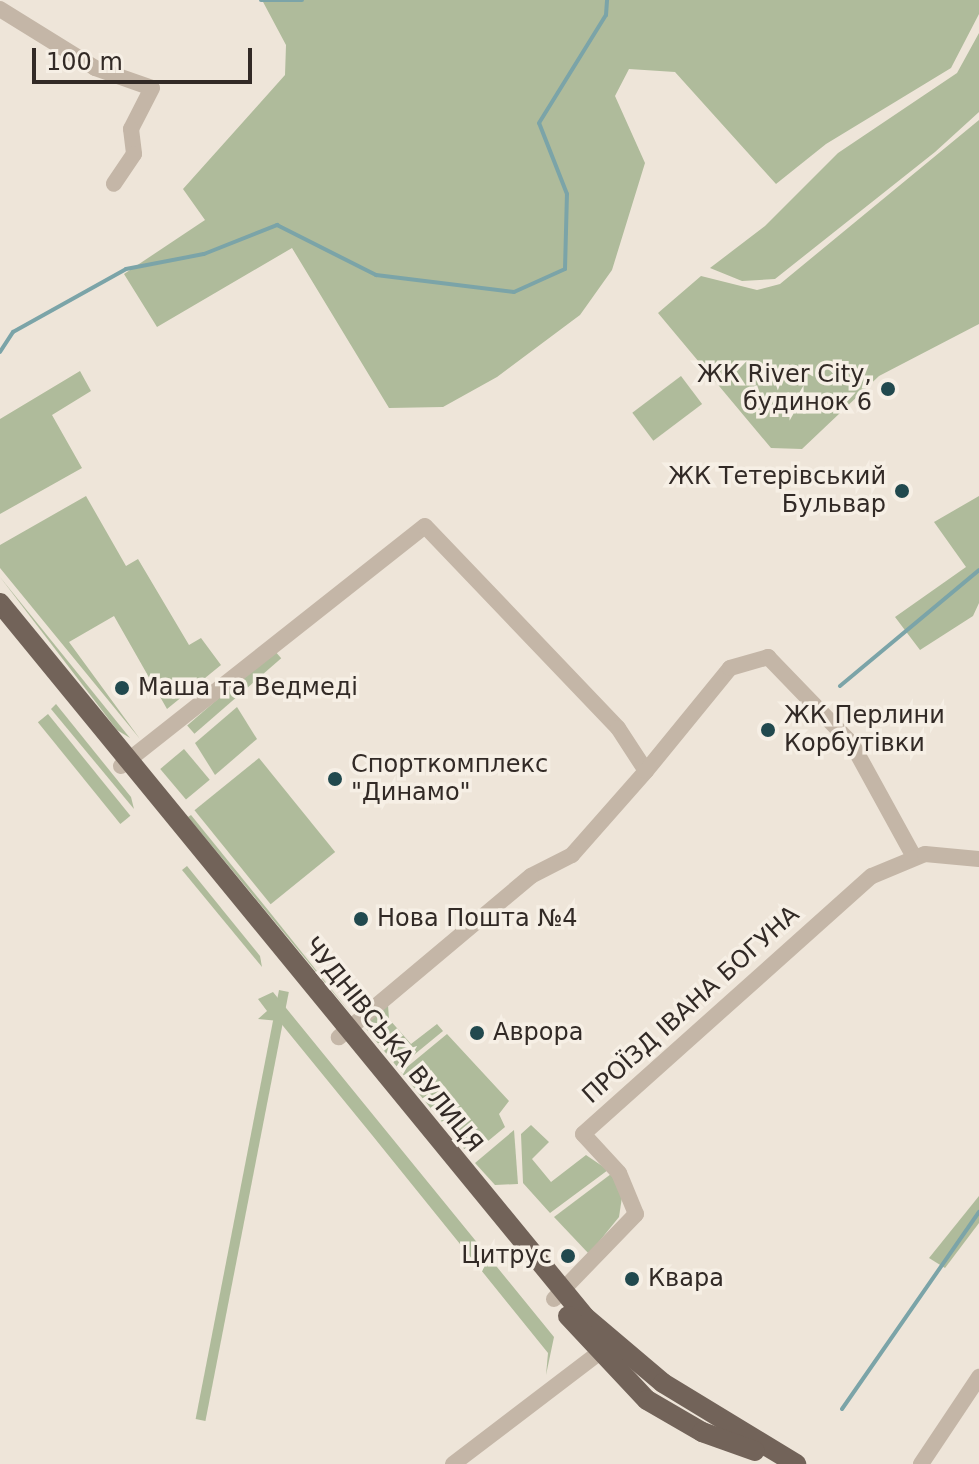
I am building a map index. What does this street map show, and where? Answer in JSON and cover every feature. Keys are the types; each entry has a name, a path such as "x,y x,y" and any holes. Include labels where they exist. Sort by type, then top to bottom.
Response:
{"main road":[{"name":"ЧУДНІВСЬКА ВУЛИЦЯ","path":"0,603 343,1034 605,1348 684,1423 795,1464"},
{"name":"ЧУДНІВСЬКА ВУЛИЦЯ","path":"0,618 125,763"}],"street":[{"path":"0,9 95,68 152,88 131,129 134,154 114,184"},
{"path":"125,763 425,526 551,651 646,771"},
{"path":"343,1034 531,876 572,855 739,660 768,657 796,681 852,744 914,857"},
{"name":"ПРОЇЗД ІВАНА БОГУНА","path":"558,1295 636,1214 619,1173 583,1134 872,876 914,857 979,859"},
{"path":"453,1464 605,1348"},
{"path":"921,1464 979,1377"}],"green space":[{"path":"262,0 979,0 979,14 951,68 826,144 776,184 675,72 629,69 615,96 645,163 612,270 580,315 497,377 443,407 389,408 292,248 157,327 124,274 205,220 183,189 285,75 286,45"},
{"path":"979,33 979,112 935,152 775,279 742,281 710,268 765,226 838,153 957,73"},
{"path":"979,120 979,324 879,376 802,449 771,448 658,313 701,276 757,290 780,284"},
{"path":"80,371 91,391 52,415 82,468 0,514 0,419"},
{"path":"681,376 702,404 653,441 632,413"},
{"path":"86,496 126,566 138,559 189,645 201,638 221,665 167,709 114,616 69,642 140,739 0,568 0,545"},
{"path":"979,496 979,603 973,616 920,650 895,617 966,567 934,522"},
{"path":"0,577 130,738 117,730"},
{"path":"274,650 281,658 194,734 187,725"},
{"path":"56,704 131,797 134,809 51,709"},
{"path":"237,707 257,739 215,775 195,743"},
{"path":"48,714 130,816 120,824 38,722"},
{"path":"184,749 210,780 186,800 160,769"},
{"path":"259,758 335,852 271,904 194,810"},
{"path":"191,815 268,910 352,1015 188,817"},
{"path":"187,866 260,956 262,967 182,870"},
{"path":"279,990 289,992 205,1421 196,1419"},
{"path":"273,992 554,1337 546,1375 548,1353 372,1135 279,1021 258,1019 267,1011 258,999"},
{"path":"388,1005 389,1019 411,1044 437,1024 443,1031 398,1068 363,1025"},
{"path":"447,1034 509,1101 499,1114 505,1127 470,1156 401,1072"},
{"path":"531,1125 549,1142 532,1159 551,1182 586,1155 608,1170 550,1213 523,1183 521,1134"},
{"path":"514,1130 518,1184 495,1185 475,1163"},
{"path":"611,1174 622,1197 619,1217 589,1254 554,1217"},
{"path":"979,1196 979,1223 945,1268 929,1258"}],"waterway":[{"path":"261,0 302,0"},
{"path":"0,352 13,332 126,269 204,254 277,225 376,275 514,292 565,269 567,194 539,123 606,15 607,0"},
{"path":"840,686 979,570"},
{"path":"842,1409 979,1212"}],"place":[{"name":"ЖК River City, будинок 6","path":"888,389"},
{"name":"ЖК Тетерівський Бульвар","path":"902,491"},
{"name":"Маша та Ведмеді","path":"122,688"},
{"name":"ЖК Перлини Корбутівки","path":"768,730"},
{"name":"Спорткомплекс \"Динамо\"","path":"335,779"},
{"name":"Нова Пошта №4","path":"361,919"},
{"name":"Аврора","path":"477,1033"},
{"name":"Цитрус","path":"568,1256"},
{"name":"Квара","path":"632,1279"}]}
